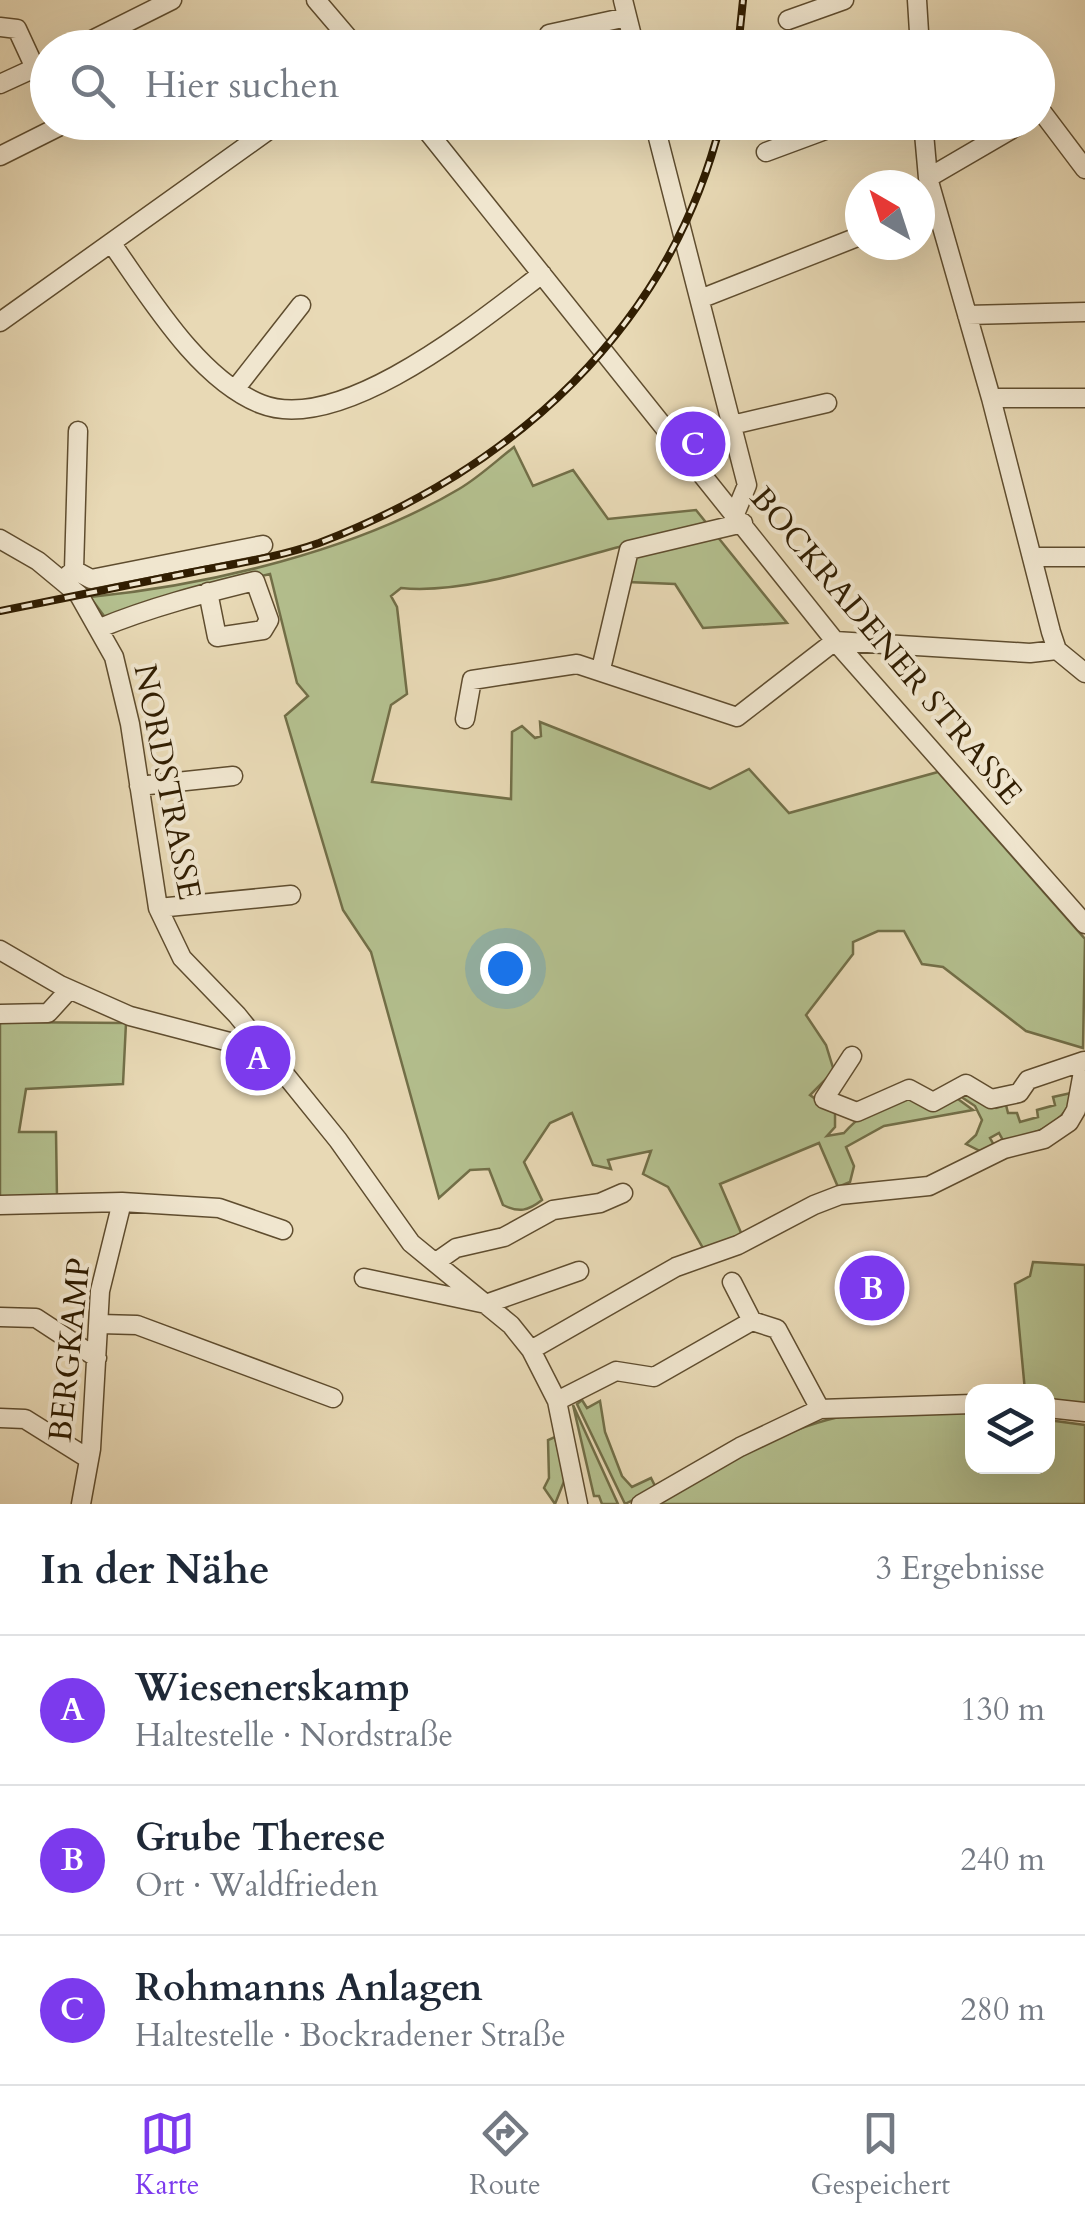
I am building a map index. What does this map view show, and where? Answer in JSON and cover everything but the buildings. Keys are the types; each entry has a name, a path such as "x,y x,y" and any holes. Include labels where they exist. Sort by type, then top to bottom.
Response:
{"street":[{"path":"112,30 172,0"},
{"path":"316,0 342,30"},
{"path":"788,20 844,0"},
{"path":"917,0 919,30"},
{"path":"561,30 625,8"},
{"path":"0,27 17,29 30,48"},
{"path":"0,84 30,70"},
{"path":"1055,129 1085,169"},
{"path":"0,156 32,140"},
{"path":"0,322 255,140"},
{"name":"BOCKRADENER STRASSE","path":"434,140 835,641 1085,924"},
{"path":"601,669 628,550 739,518 747,485 659,140"},
{"path":"766,152 798,140"},
{"path":"925,140 927,170"},
{"path":"935,174 993,140"},
{"path":"935,228 968,315 1057,650 1085,673"},
{"path":"700,299 845,242"},
{"path":"112,244 200,361 258,404 290,412 371,388 439,352 542,274"},
{"path":"236,388 301,306"},
{"path":"968,315 1085,312"},
{"path":"991,398 1085,398"},
{"path":"732,424 827,403"},
{"path":"78,432 69,575 91,578 263,546"},
{"name":"NORDSTRASSE","path":"0,540 69,575 114,656 158,908 182,958 259,1043 338,1140 388,1216 411,1243 486,1304 531,1350 557,1400 578,1504"},
{"path":"1033,557 1085,557"},
{"path":"100,628 148,608 208,592"},
{"path":"465,719 472,680 577,664 737,717 835,641 1030,652 1057,650"},
{"path":"139,786 232,776"},
{"path":"158,908 291,895"},
{"path":"0,950 69,990 130,1016 241,1045 259,1043"},
{"path":"0,1014 48,1013 69,990"},
{"path":"531,1350 676,1267 738,1245 814,1204 857,1192 930,1186 1004,1148 1058,1132 1076,1110 1085,1061 1028,1080 1019,1094 992,1099 966,1084 933,1102 909,1089 856,1112 824,1099 852,1056"},
{"path":"436,1262 456,1248 504,1237 553,1210 600,1203 624,1193"},
{"path":"0,1205 122,1202 219,1208 283,1230"},
{"name":"BERGKAMP","path":"81,1504 89,1459 100,1291 122,1202"},
{"path":"364,1278 486,1304 579,1271"},
{"path":"732,1282 752,1322"},
{"path":"0,1317 36,1318 98,1358"},
{"path":"557,1400 616,1371 654,1377 752,1322 777,1328 820,1409"},
{"path":"100,1324 137,1325 333,1398"},
{"path":"642,1504 740,1447 820,1409 965,1404"},
{"path":"1055,1409 1085,1412"},
{"path":"0,1418 25,1419 89,1459"}],"green space":[{"path":"514,447 533,486 573,470 608,519 696,510 787,623 703,628 675,584 628,582 631,544 486,581 428,589 401,588 391,596 397,607 407,694 391,705 372,782 511,799 512,732 522,726 535,738 541,736 540,722 710,789 749,769 789,813 938,772 1085,939 1083,1048 1026,1031 943,967 922,964 904,931 878,931 853,942 853,954 806,1015 826,1045 834,1071 810,1095 835,1113 835,1127 827,1136 844,1133 868,1112 905,1098 951,1094 973,1110 884,1126 846,1147 854,1166 850,1182 838,1187 819,1143 720,1184 742,1235 707,1255 668,1187 643,1174 651,1151 608,1160 611,1169 593,1165 572,1113 550,1123 524,1162 542,1200 537,1204 519,1210 503,1205 489,1169 470,1170 439,1198 371,952 343,910 285,716 308,696 297,683 270,574 153,602 107,620 90,597 232,574 328,547 418,511 459,489"},
{"path":"0,1022 126,1023 123,1084 26,1089 19,1132 56,1132 57,1198 0,1198"},
{"path":"965,1088 996,1108 1006,1105 1008,1113 1017,1113 1020,1122 1038,1117 1037,1110 1055,1105 1053,1097 1071,1093 1073,1100 1060,1117 1044,1128 1004,1142 999,1133 990,1138 995,1147 980,1151 966,1144 976,1135 982,1120 975,1106 954,1092"},
{"path":"1033,1262 1085,1265 1085,1407 1055,1403 1055,1384 1024,1384 1015,1284 1030,1276"},
{"path":"582,1400 587,1408 600,1401 605,1432 622,1476 632,1487 651,1478 656,1488 625,1504 577,1404"},
{"path":"573,1405 618,1504 602,1504 599,1496 594,1496"},
{"path":"965,1408 965,1474 1055,1474 1055,1421 1085,1425 1085,1504 658,1504 773,1440 822,1421 878,1411"},
{"path":"555,1437 565,1479 555,1504 544,1488 549,1478 548,1440"}],"railway":[{"path":"740,30 743,0"},
{"path":"0,611 304,548 390,512 456,475 518,432 573,382 622,327 664,265 697,196 715,140"}],"place":[{"name":"Rohmanns Anlagen","path":"693,444"},
{"name":"Wiesenerskamp","path":"258,1058"},
{"name":"Grube Therese","path":"872,1288"}]}
